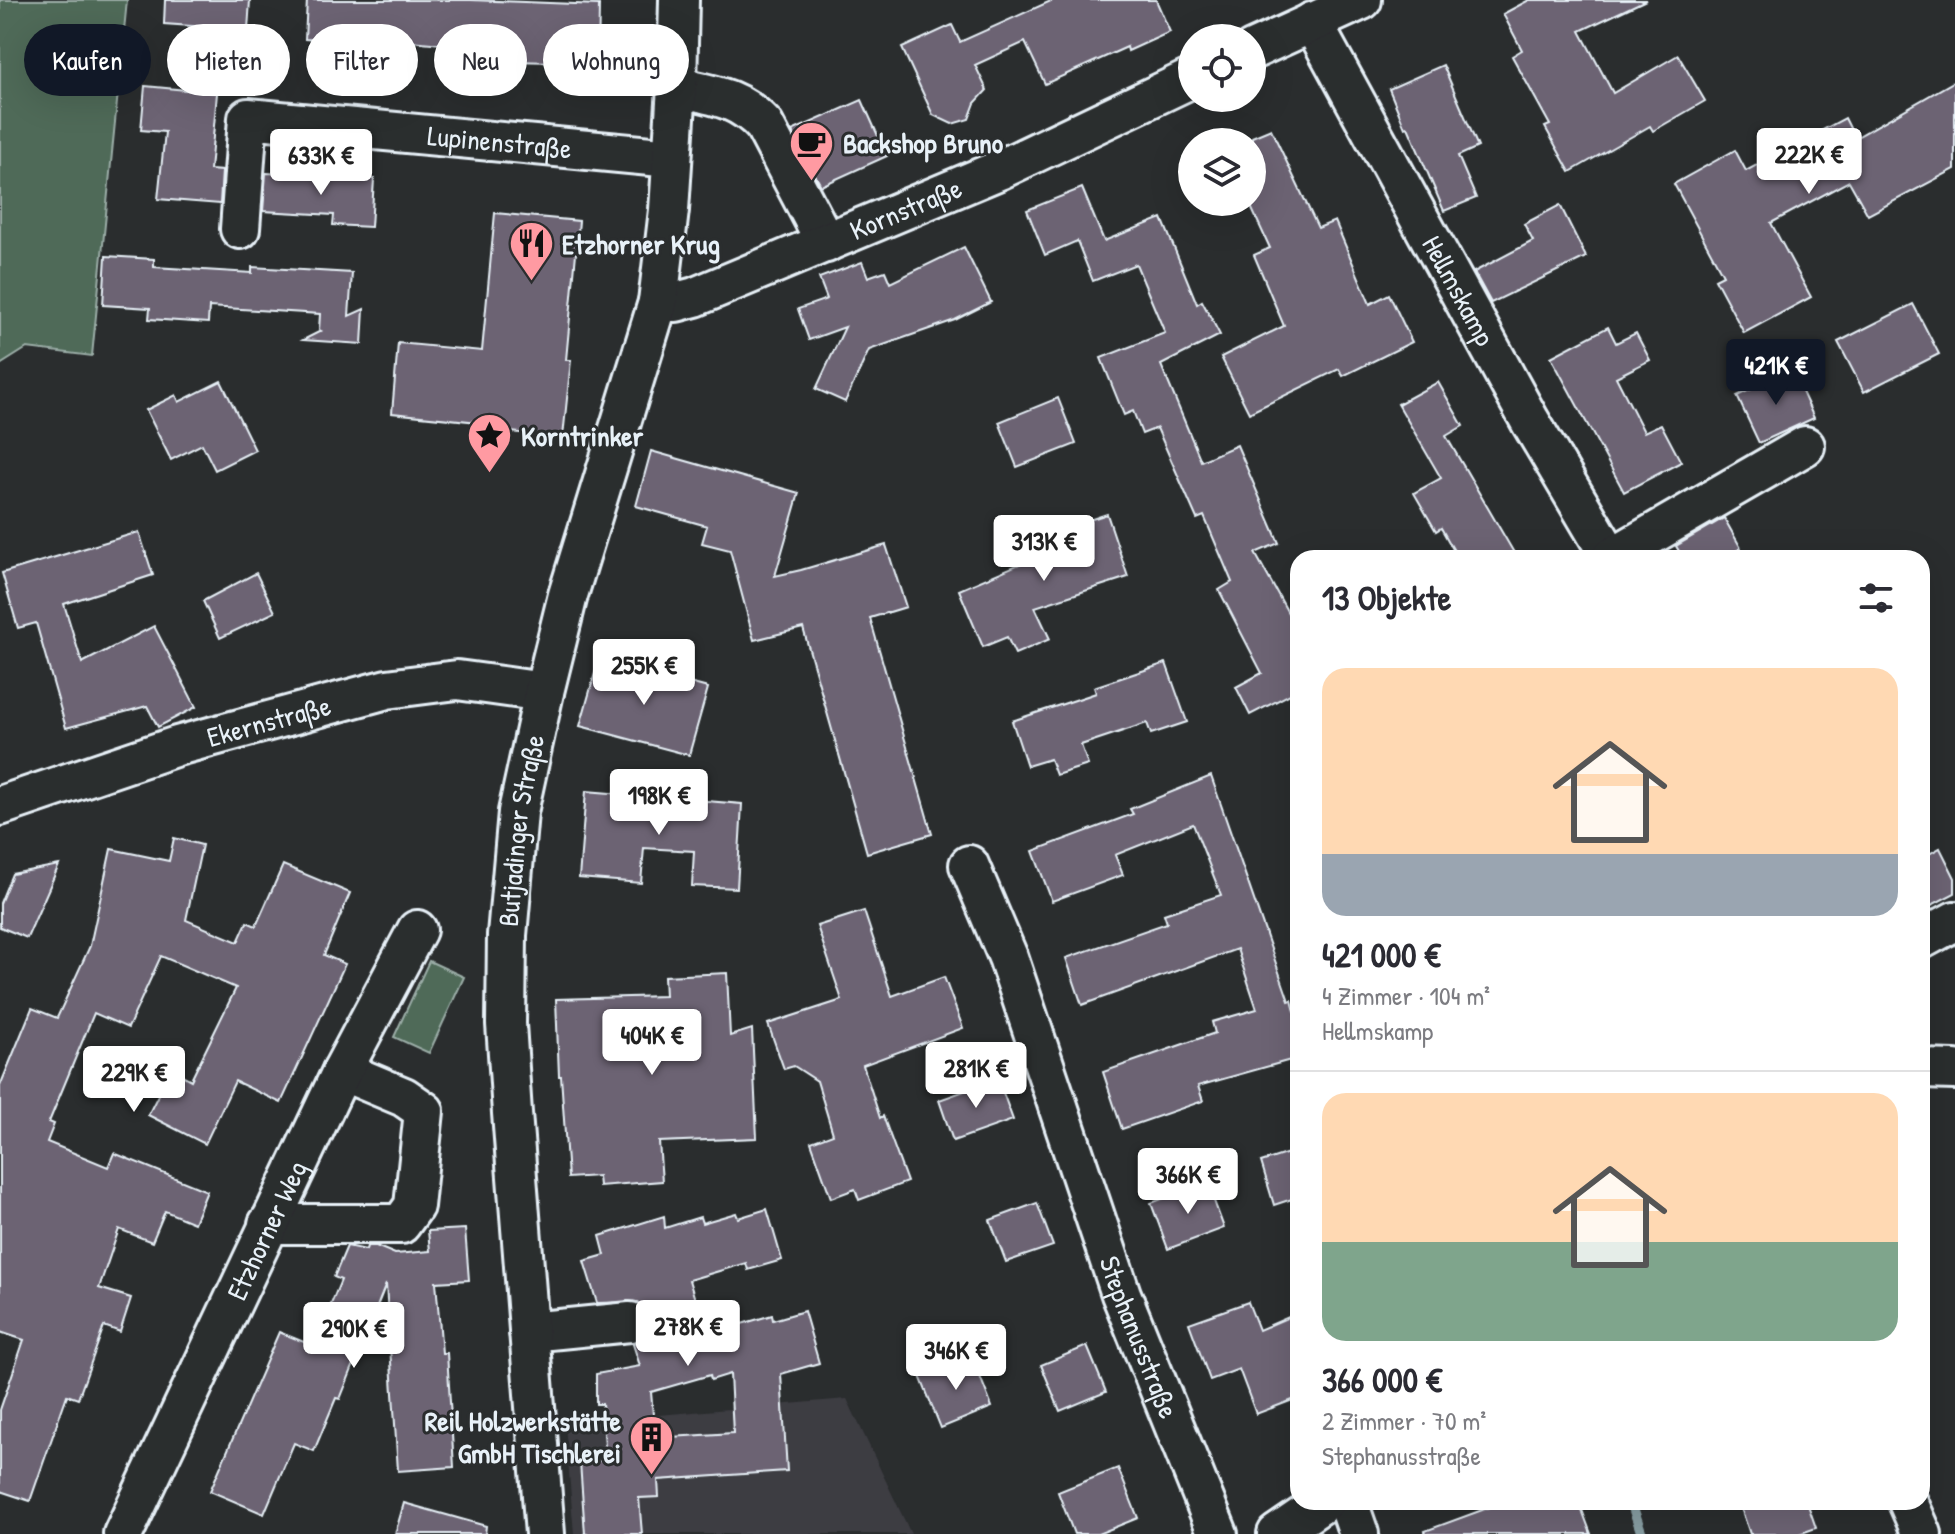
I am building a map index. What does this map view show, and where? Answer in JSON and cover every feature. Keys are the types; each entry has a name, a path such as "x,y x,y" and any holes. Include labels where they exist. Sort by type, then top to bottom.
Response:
{"street":[{"name":"Butjadinger Straße","path":"678,24 679,0"},
{"path":"1266,43 1362,0"},
{"name":"Hellmskamp","path":"1312,22 1530,421 1606,550"},
{"name":"Kornstraße","path":"658,302 676,302 695,297 826,243 999,170 1178,85"},
{"path":"689,90 729,99 749,109 764,125 826,243"},
{"name":"Butjadinger Straße","path":"545,1534 507,1038 507,935 518,812 568,595 658,302 665,256 676,96"},
{"name":"Lupinenstraße","path":"240,229 248,118 672,158"},
{"path":"1625,550 1805,446"},
{"name":"Ekernstraße","path":"0,806 177,746 387,689 457,680 544,692"},
{"name":"Stephanusstraße","path":"969,865 1008,957 1121,1294 1218,1534"},
{"path":"1930,935 1955,921"},
{"name":"Etzhorner Weg","path":"123,1534 342,1071 417,930"},
{"path":"1930,1069 1955,1070"},
{"path":"268,1224 401,1224 414,1206 424,1111 404,1097 342,1071"},
{"path":"529,1332 630,1322"},
{"path":"1277,1534 1312,1510"},
{"path":"1351,1510 1359,1534"},
{"path":"1912,1510 1922,1534"}],"shaded area":[{"path":"847,1399 911,1534 574,1534 565,1423"}],"green space":[{"path":"0,0 127,0 125,24 24,24 24,96 118,96 92,356 27,348 0,365"},
{"path":"429,961 464,977 429,1053 394,1037"}],"building":[{"path":"165,0 250,0 248,24 164,24"},
{"path":"307,0 471,0 599,5 599,24 543,24 543,62 527,61 527,24 434,24 434,43 418,42 418,24 306,24 305,39"},
{"path":"1053,0 1156,0 1170,32 1128,51 1127,47 1045,84 1025,42 975,65 987,90 975,103 969,119 952,124 933,115 902,48 952,25 960,42"},
{"path":"1529,0 1646,0 1580,31 1613,93 1678,55 1705,101 1653,131 1650,126 1570,172 1545,127 1550,125 1512,56 1522,50 1503,14"},
{"path":"1443,65 1478,147 1458,156 1476,198 1444,211 1389,89"},
{"path":"1955,81 1955,169 1868,215 1849,181 1771,223 1811,297 1744,333 1715,279 1723,275 1674,184 1735,150 1746,171 1845,118 1855,138"},
{"path":"151,87 167,88 167,96 217,96 210,170 222,171 220,204 158,199 165,132 141,130 144,96 151,96"},
{"path":"862,100 887,156 821,186 792,131"},
{"path":"1271,129 1318,228 1335,221 1370,304 1389,294 1412,342 1343,376 1339,369 1249,413 1221,357 1284,326 1254,255 1270,248 1255,216 1266,216 1266,131"},
{"path":"266,173 374,179 371,227 333,225 334,215 263,211"},
{"path":"1082,188 1104,241 1162,218 1197,304 1202,301 1220,335 1161,365 1201,461 1237,445 1279,543 1255,553 1290,616 1290,694 1250,715 1236,687 1262,673 1219,590 1232,582 1204,516 1197,519 1157,428 1142,434 1133,411 1124,415 1101,358 1165,333 1136,264 1093,281 1077,241 1045,255 1027,210"},
{"path":"1560,205 1586,257 1491,303 1474,272 1533,241 1524,224"},
{"name":"Etzhorner Krug","path":"495,213 579,221 566,360 571,360 563,437 477,429 478,422 392,413 398,343 482,351"},
{"path":"964,247 991,302 955,320 869,350 845,402 816,389 845,327 809,340 798,309 827,299 819,278 862,262 868,277 885,271 890,283"},
{"path":"106,256 154,259 154,267 252,273 252,267 352,273 349,316 364,309 362,344 303,340 321,331 320,314 209,307 208,323 149,319 150,308 103,305"},
{"path":"1913,304 1939,354 1864,392 1838,342"},
{"path":"1608,327 1616,343 1636,333 1650,360 1616,377 1644,432 1661,424 1681,462 1624,492 1551,357"},
{"path":"1792,370 1814,418 1759,443 1737,396"},
{"path":"221,381 255,450 215,470 202,444 171,460 146,410 176,395 179,402"},
{"path":"1438,382 1463,426 1446,436 1512,550 1453,550 1441,528 1436,531 1414,493 1441,478 1398,404"},
{"path":"1058,398 1076,444 1017,467 999,422"},
{"path":"651,451 799,493 775,576 886,545 906,607 870,618 932,834 867,853 803,628 754,640 730,550 702,543 707,526 636,506"},
{"path":"1107,514 1128,577 1035,607 1050,639 1015,654 1007,637 983,647 959,590 1038,556 1032,539"},
{"path":"1724,518 1741,548 1678,550 1676,546"},
{"path":"139,532 153,575 64,604 82,663 154,626 196,707 158,727 147,706 66,728 36,623 18,628 2,573"},
{"path":"256,573 275,612 220,638 203,601"},
{"path":"599,659 708,688 689,755 580,726"},
{"path":"1166,663 1187,722 1151,734 1147,723 1081,745 1088,765 1056,775 1050,759 1027,766 1012,721 1096,693 1094,687"},
{"path":"1211,776 1290,1001 1290,1060 1198,1086 1203,1101 1122,1129 1103,1072 1215,1033 1212,1022 1257,1009 1237,949 1082,1005 1066,958 1167,923 1164,914 1221,895 1193,824 1115,855 1123,875 1052,901 1033,851 1133,814 1130,809"},
{"path":"586,791 742,804 737,888 692,886 694,851 644,848 641,883 579,878"},
{"path":"174,838 202,845 186,920 238,942 247,922 256,926 283,865 350,893 324,955 345,964 281,1103 235,1081 205,1144 148,1115 171,1069 191,1080 236,988 161,956 128,1028 94,1013 49,1122 54,1124 47,1142 108,1167 114,1153 207,1191 194,1223 165,1211 152,1242 119,1229 99,1288 131,1298 120,1332 104,1326 78,1399 67,1395 30,1501 0,1491 0,1410 24,1340 0,1332 0,1086 32,1008 57,1018 90,946 111,849 169,861"},
{"path":"1940,848 1955,878 1955,893 1930,906 1930,854"},
{"path":"59,865 27,938 0,927 0,903 12,874"},
{"path":"864,911 892,996 944,977 963,1028 863,1065 880,1118 883,1116 907,1182 859,1200 855,1189 831,1198 811,1142 833,1134 817,1081 794,1066 784,1069 768,1024 842,1000 817,926"},
{"path":"727,973 730,1036 752,1029 757,1138 659,1142 662,1181 599,1186 598,1176 568,1178 556,999 665,996 664,976"},
{"path":"998,1079 1013,1120 953,1141 939,1100"},
{"path":"1290,1153 1290,1200 1274,1205 1261,1162"},
{"path":"1207,1182 1224,1228 1168,1249 1151,1203"},
{"path":"1037,1203 1053,1246 1006,1262 990,1220"},
{"path":"767,1209 782,1260 748,1270 746,1263 689,1280 704,1329 736,1319 738,1325 772,1315 773,1320 804,1311 819,1363 781,1374 787,1471 658,1480 659,1497 639,1498 642,1534 585,1534 580,1462 606,1460 602,1404 596,1404 596,1374 640,1366 633,1344 650,1332 652,1321 647,1309 638,1302 597,1303 584,1261 605,1255 600,1236 664,1216 665,1228 700,1217 702,1223 736,1213 738,1218","holes":["730,1374 733,1433 655,1438 651,1392 710,1375 711,1380"]},
{"path":"465,1229 469,1280 436,1282 442,1353 447,1353 454,1467 398,1471 386,1284 340,1399 336,1398 314,1451 294,1443 264,1514 210,1491 279,1332 314,1346 341,1280 334,1277 347,1246 366,1250 367,1246 376,1246 395,1254 430,1251 428,1231"},
{"path":"1248,1302 1259,1330 1290,1316 1290,1401 1256,1414 1239,1369 1210,1380 1189,1323"},
{"path":"1087,1346 1106,1392 1060,1411 1041,1365"},
{"path":"972,1356 992,1407 941,1428 920,1376"},
{"path":"1118,1468 1138,1518 1098,1534 1074,1534 1058,1492"},
{"path":"404,1503 486,1526 485,1534 395,1534"},
{"path":"1482,1510 1582,1510 1591,1534 1426,1534 1425,1531"},
{"path":"1742,1510 1810,1510 1816,1528 1799,1534 1750,1534"}],"waterway":[{"path":"1634,1510 1642,1534"}],"place":[{"name":"Backshop Bruno","path":"812,182"},
{"name":"Etzhorner Krug","path":"531,283"},
{"name":"Korntrinker","path":"490,475"},
{"name":"Reil Holzwerkstätte GmbH Tischlerei","path":"652,1476"}]}
